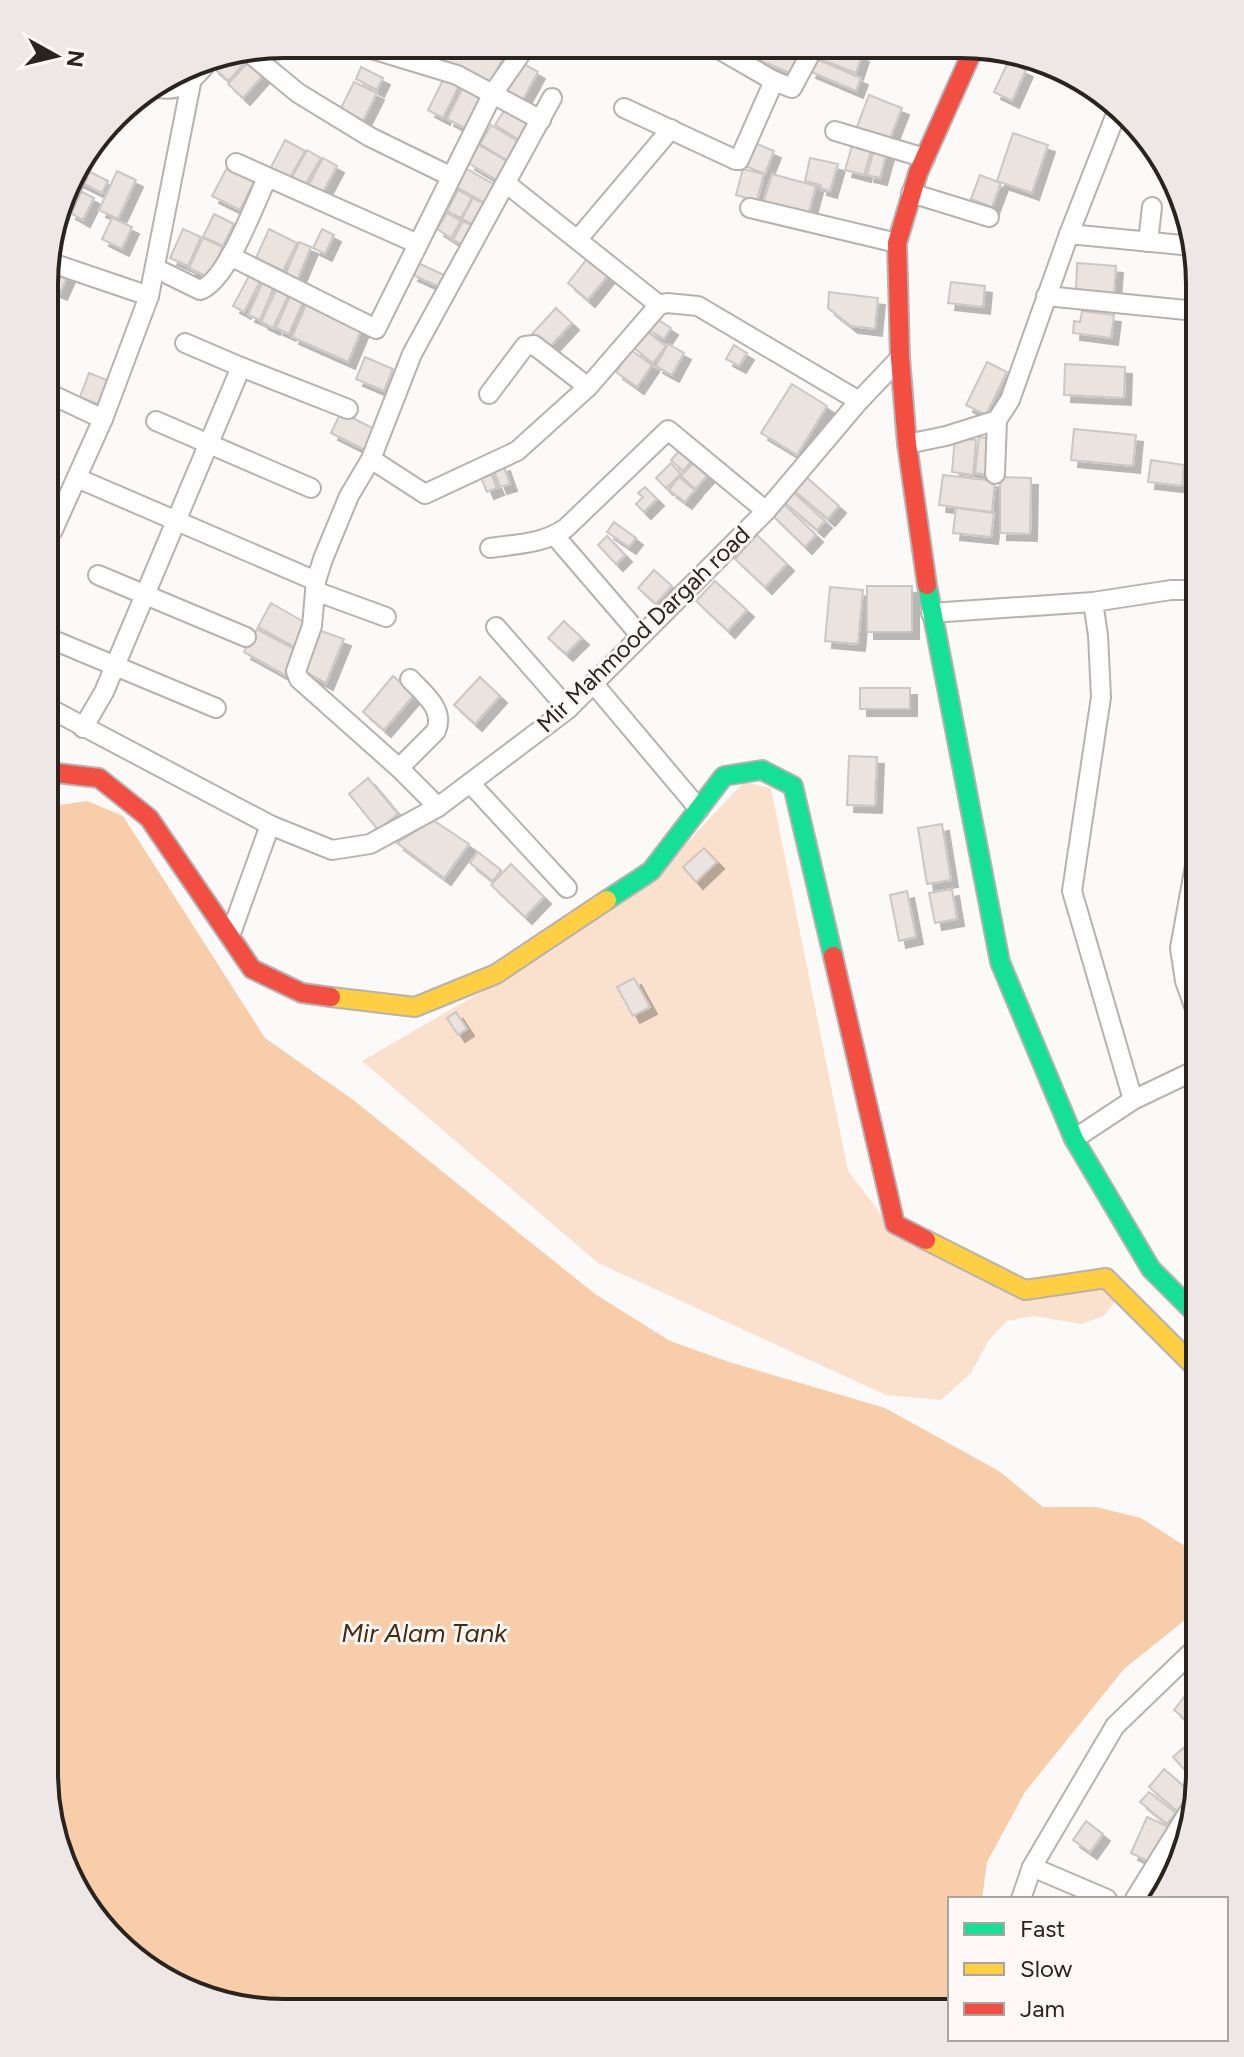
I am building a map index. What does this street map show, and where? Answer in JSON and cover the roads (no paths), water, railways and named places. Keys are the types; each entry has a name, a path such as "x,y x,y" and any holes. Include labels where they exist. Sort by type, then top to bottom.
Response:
{"street":[{"path":"401,58 457,75 541,120"},
{"path":"230,256 376,329 492,95 518,58"},
{"path":"737,58 790,88 795,86 809,58"},
{"path":"969,59 911,193 897,243 900,358 907,444 931,613 1000,962 1074,1139 1151,1269 1186,1304"},
{"path":"258,60 298,93 370,137 450,176"},
{"path":"58,513 103,419 149,296 185,81"},
{"path":"624,108 733,160 739,160 774,81"},
{"path":"438,807 299,679 297,662 312,626 315,586 349,496 371,459 412,354 552,98"},
{"path":"995,474 997,420 1010,400 1114,119"},
{"path":"578,239 671,129"},
{"path":"835,131 925,158"},
{"path":"236,163 418,244"},
{"path":"155,268 200,290 213,283 230,256 267,178"},
{"path":"507,184 659,305"},
{"path":"911,193 989,217"},
{"path":"1148,242 1152,207"},
{"path":"750,208 897,243"},
{"path":"1069,234 1183,245"},
{"path":"59,265 149,296"},
{"path":"1046,296 1186,310"},
{"path":"371,459 425,494 517,451 588,387 659,305 667,303 698,306 859,401"},
{"path":"185,343 348,409"},
{"path":"489,394 525,346 534,345 588,387"},
{"name":"Mir Mahmood Dargah road","path":"58,714 270,825 332,850 370,844 438,807 568,709 766,511 859,401 900,358"},
{"path":"83,728 104,692 241,367"},
{"path":"58,398 103,419"},
{"path":"907,444 997,420"},
{"path":"156,421 311,488"},
{"path":"490,548 536,542 555,536 668,430 766,511"},
{"path":"77,478 386,617"},
{"path":"555,536 640,635"},
{"path":"98,575 246,637"},
{"path":"931,613 1093,602 1186,590"},
{"path":"1093,602 1101,697 1072,891 1133,1100"},
{"path":"496,627 568,709"},
{"path":"58,642 216,708"},
{"path":"399,768 436,731 439,723 439,714 434,706 410,679"},
{"path":"593,683 699,809"},
{"path":"58,773 99,778 149,818 252,969 302,993 415,1007 496,974 651,871 724,776 762,770 793,786 895,1224 1025,1290 1106,1278 1186,1358"},
{"path":"470,783 567,888"},
{"path":"230,936 270,825"},
{"path":"1186,916 1180,948 1186,963"},
{"path":"1074,1139 1133,1100 1186,1075"},
{"path":"1022,1897 1032,1867 1115,1726 1186,1658"},
{"path":"1137,1897 1168,1861"},
{"path":"1032,1867 1102,1897"}],"water":[{"name":"Mir Alam Tank","path":"87,801 123,816 265,1038 352,1099 595,1294 670,1341 729,1362 885,1408 999,1471 1043,1507 1096,1507 1141,1518 1186,1547 1186,1619 1124,1669 1025,1792 987,1862 982,1897 948,1897 948,1999 254,1997 197,1982 171,1969 124,1933 105,1911 75,1860 62,1817 58,1773 58,805"}]}
